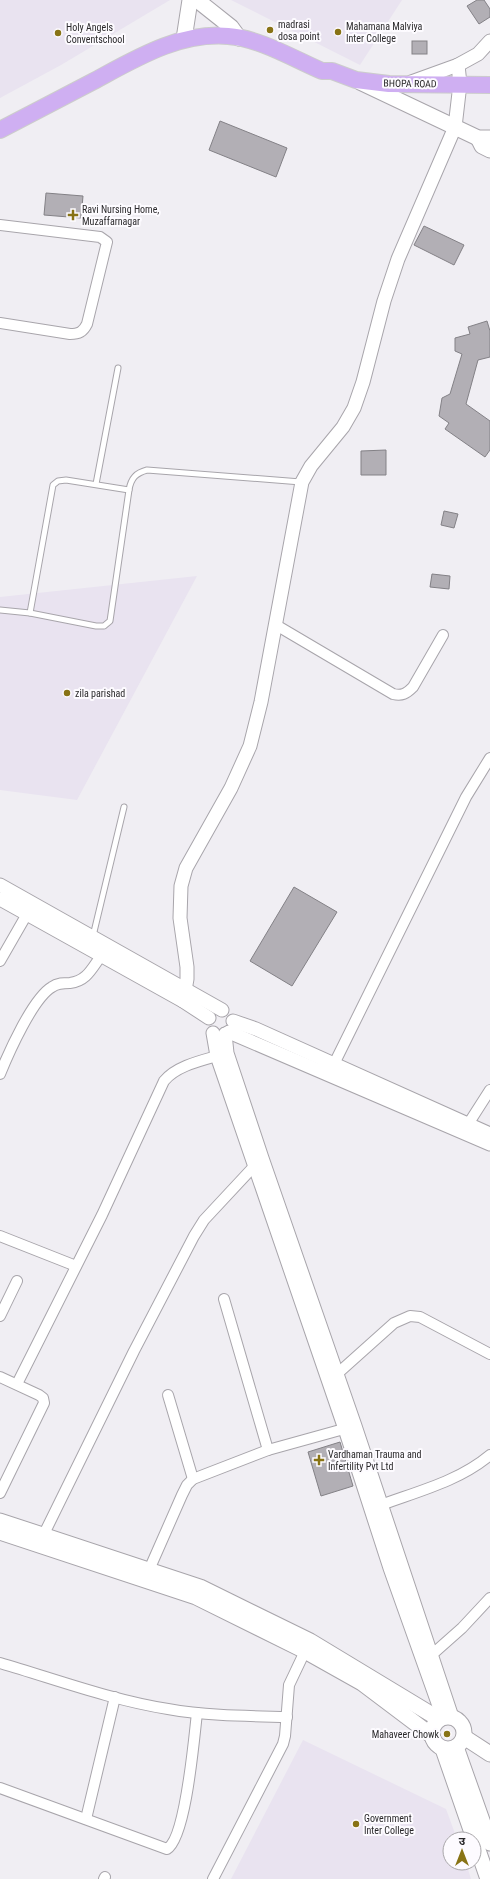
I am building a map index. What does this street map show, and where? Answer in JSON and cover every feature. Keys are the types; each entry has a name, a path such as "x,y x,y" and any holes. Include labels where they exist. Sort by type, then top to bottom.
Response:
{"main road":[{"path":"185,34 190,0"},
{"path":"197,0 235,32"},
{"name":"BHOPA ROAD","path":"185,34 215,35 235,32 322,71 332,71 356,80 406,84 490,85"},
{"path":"0,120 144,44 185,34"},
{"path":"0,130 185,34"},
{"path":"356,80 455,127 484,138 482,146 490,150"},
{"path":"0,1530 149,1570 200,1587 308,1646 462,1725 460,1745 488,1872"},
{"path":"40,1540 196,1597 308,1646 362,1683 431,1735 438,1746 490,1746"},
{"path":"431,1735 432,1729 445,1717"},
{"path":"460,1745 490,1754"},
{"path":"460,1745 490,1843"}],"street":[{"path":"406,84 458,65 478,54 490,42"},
{"path":"184,996 187,966 180,918 181,886 186,868 231,788 250,746 261,702 302,482 311,466 343,427 354,408 363,382 384,301 398,259 455,127 460,84 458,65"},
{"path":"0,225 100,237 107,242 87,324 83,331 76,334 70,334 0,324"},
{"path":"276,625 393,694 401,696 413,686 443,635"},
{"path":"334,1064 466,797 490,758"},
{"path":"0,885 92,937 184,996 209,1018"},
{"path":"0,899 101,956 184,996 229,1014 222,1054 350,1428 381,1505 445,1717"},
{"path":"0,961 27,914"},
{"path":"0,1074 12,1046 40,998 53,986 78,982 85,978 101,956"},
{"path":"222,1010 214,1012 209,1018 208,1026 225,1030 465,1128 490,1134"},
{"path":"225,1030 256,1029 334,1064 465,1128 490,1144"},
{"path":"17,1384 76,1266 164,1081 169,1074 177,1070 222,1054"},
{"path":"465,1128 490,1090"},
{"path":"258,1162 337,1374 350,1428 390,1568 428,1658"},
{"path":"40,1540 134,1351 194,1236 204,1220 258,1162"},
{"path":"0,1236 76,1266"},
{"path":"0,1316 17,1281"},
{"path":"224,1299 268,1450"},
{"path":"337,1374 394,1323 410,1316 420,1317 490,1354"},
{"path":"0,1377 39,1395 43,1398 44,1403 0,1493"},
{"path":"168,1395 193,1479"},
{"path":"149,1570 182,1495 187,1485 193,1479 268,1450 350,1428"},
{"path":"381,1505 455,1478 468,1472 490,1455"},
{"path":"428,1658 462,1628 490,1598"},
{"path":"214,1879 281,1748 285,1736 289,1685 308,1646"},
{"path":"0,1663 116,1697 167,1709 216,1716 286,1718"},
{"path":"86,1819 116,1697"},
{"path":"0,1788 167,1850 174,1843 183,1815 197,1713"}],"lane":[{"path":"96,484 118,368"},
{"path":"0,610 30,613 96,626 104,626 110,621 129,490 133,476 140,472 147,470 302,482"},
{"path":"30,613 53,485 58,481 66,480 129,490"},
{"path":"92,937 124,807"}],"shaded area":[{"name":"Holy Angels Conventschool","path":"0,0 170,0 61,65 0,98"},
{"name":"Mahamana Malviya Inter College","path":"231,0 402,0 360,65"},
{"name":"zila parishad","path":"197,576 77,800 0,790 0,597"},
{"name":"Government Inter College","path":"303,1740 446,1809 454,1831 442,1831 442,1871 468,1871 471,1879 231,1879"}],"building":[{"path":"477,0 484,0 490,9 490,17 479,24 467,6"},
{"path":"412,41 427,41 427,54 412,54"},
{"path":"220,121 287,148 276,177 209,150"},
{"path":"46,193 83,196 81,218 44,215"},
{"path":"424,226 464,245 454,265 414,245"},
{"path":"487,321 490,331 490,357 478,360 466,404 490,421 490,450 485,457 445,429 449,423 439,416 442,398 450,394 462,354 455,351 455,338 470,334 468,327"},
{"path":"386,450 386,475 361,475 361,451"},
{"path":"444,511 458,514 454,528 441,525"},
{"path":"432,574 450,576 449,589 430,587"},
{"path":"294,887 337,912 292,986 250,961"},
{"path":"340,1442 353,1486 321,1496 308,1452"}],"place":[{"name":"madrasi dosa point","path":"270,30"},
{"name":"Mahamana Malviya Inter College","path":"338,32"},
{"name":"Holy Angels Conventschool","path":"58,33"},
{"name":"Ravi Nursing Home, Muzaffarnagar","path":"73,215"},
{"name":"zila parishad","path":"67,693"},
{"name":"Vardhaman Trauma and Infertility Pvt Ltd","path":"319,1460"},
{"name":"Mahaveer Chowk","path":"447,1734"},
{"name":"Government Inter College","path":"356,1824"}]}
